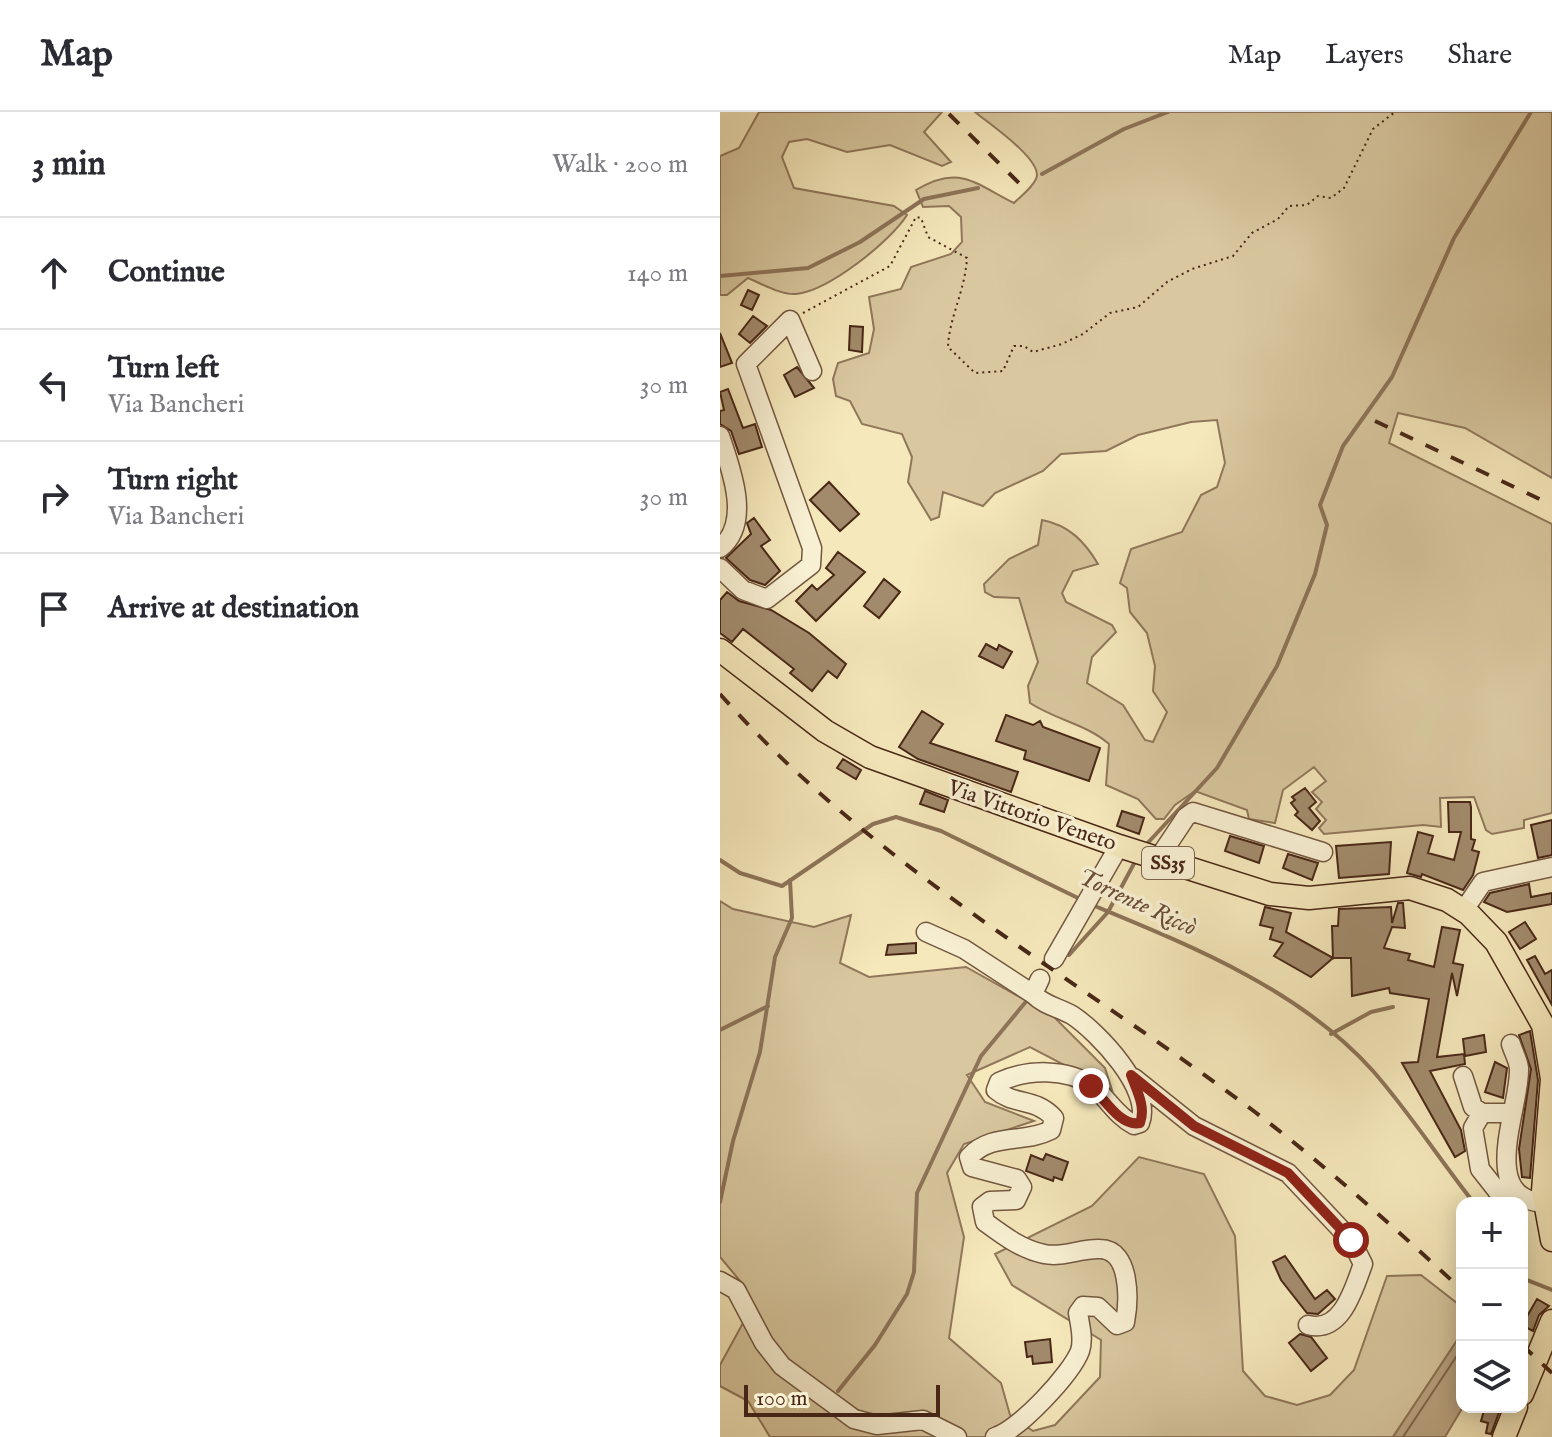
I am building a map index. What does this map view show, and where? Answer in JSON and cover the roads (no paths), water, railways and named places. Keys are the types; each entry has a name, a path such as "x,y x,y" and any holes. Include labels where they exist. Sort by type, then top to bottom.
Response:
{"main road":[{"name":"Via Vittorio Veneto","path":"720,650 825,731 870,757 1116,854 1158,859 1270,894 1320,898 1410,888 1437,896 1464,910 1496,942 1547,1022 1552,1079 1543,1161 1545,1203 1552,1240"},
{"path":"1528,1379 1552,1321"},
{"path":"1504,1437 1514,1413"}],"street":[{"path":"720,568 743,590 767,599 811,565 812,548 746,364 790,320 812,371"},
{"path":"720,436 729,464 738,519 733,538 720,548"},
{"path":"1158,859 1186,817 1193,812 1323,852"},
{"path":"1054,959 1116,854"},
{"path":"1464,910 1483,882 1552,867"},
{"path":"926,932 1037,986 1042,1003 1072,1015 1131,1075 1194,1126 1288,1173 1351,1240 1363,1264 1352,1295 1331,1322 1316,1327 1308,1325"},
{"path":"1511,1044 1519,1067 1505,1156 1514,1188 1528,1202 1545,1203"},
{"path":"995,1437 1041,1401 1079,1353 1082,1341 1078,1313 1083,1306 1098,1307 1117,1325 1125,1322 1128,1305 1124,1268 1114,1254 1101,1248 1046,1254 1015,1244 985,1222 982,1207 990,1201 1016,1200 1022,1187 1017,1179 972,1167 969,1157 996,1139 1038,1137 1051,1130 1054,1118 1042,1106 1002,1096 996,1090 999,1082 1010,1077 1066,1073 1091,1086 1120,1118 1134,1125 1140,1123 1143,1115 1131,1075"},
{"path":"1463,1076 1468,1101 1482,1113 1512,1113"},
{"path":"1482,1113 1473,1128 1480,1169 1502,1197"},
{"path":"720,1281 736,1290 764,1343 782,1366 854,1419 877,1425 923,1420 957,1437"}],"water":[{"path":"1456,1342 1456,1413 1459,1413 1445,1437 1393,1437"}],"waterway":[{"path":"1042,174 1124,129 1168,112"},
{"path":"1144,847 1217,768 1277,666 1315,574 1327,525 1320,505 1343,446 1392,377 1454,238 1531,112"},
{"path":"720,276 808,268 860,242 924,199 978,188"},
{"name":"Torrente Riccò","path":"720,860 740,873 782,886 873,824 896,817 941,831 1082,900"},
{"name":"Torrente Riccò","path":"1069,955 1108,912 1137,858"},
{"path":"720,1202 733,1141 760,1052 775,957 792,918 790,880"},
{"name":"Torrente Riccò","path":"1090,904 1204,953 1312,1016 1373,1071 1470,1197"},
{"path":"838,1391 875,1345 907,1294 914,1272 917,1193 981,1056 1029,998"},
{"path":"720,1030 768,1006"},
{"path":"1331,1034 1371,1012 1393,1007"},
{"path":"1528,1280 1552,1290"}],"railway":[{"path":"949,114 1022,186"},
{"path":"1375,421 1552,505"},
{"path":"720,694 779,755 842,812 908,865 1255,1112 1360,1198 1456,1285"},
{"path":"1528,1351 1552,1373"}]}
